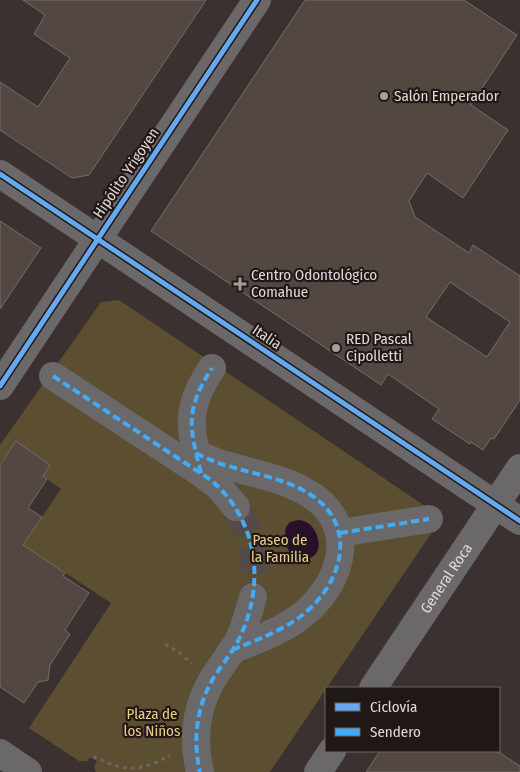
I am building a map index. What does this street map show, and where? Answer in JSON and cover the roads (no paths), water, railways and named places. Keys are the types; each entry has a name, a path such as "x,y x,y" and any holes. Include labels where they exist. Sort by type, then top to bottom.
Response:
{"street":[{"name":"Hipólito Yrigoyen","path":"0,386 257,0"},
{"name":"Italia","path":"0,174 520,521"},
{"path":"199,463 192,430 192,410 199,388 212,368"},
{"path":"53,376 199,463 236,507"},
{"path":"199,463 231,467 289,484 310,494 333,516 340,533 338,564 327,587 312,606 279,630 232,650"},
{"name":"General Roca","path":"374,687 520,468"},
{"path":"340,533 429,518"},
{"path":"200,772 196,739 198,716 205,694 244,627 253,597"},
{"path":"318,772 331,752"},
{"path":"0,753 28,772"}],"tunnel":[{"path":"236,507 247,528 253,550 255,573 253,597"}],"place":[{"name":"Salón Emperador","path":"384,96"},
{"name":"Centro Odontológico Comahue","path":"240,284"},
{"name":"RED Pascal Cipolletti","path":"336,348"}],"park label":[{"name":"Paseo de la Familia","path":"280,548"},
{"name":"Plaza de los Niños","path":"152,722"}]}
